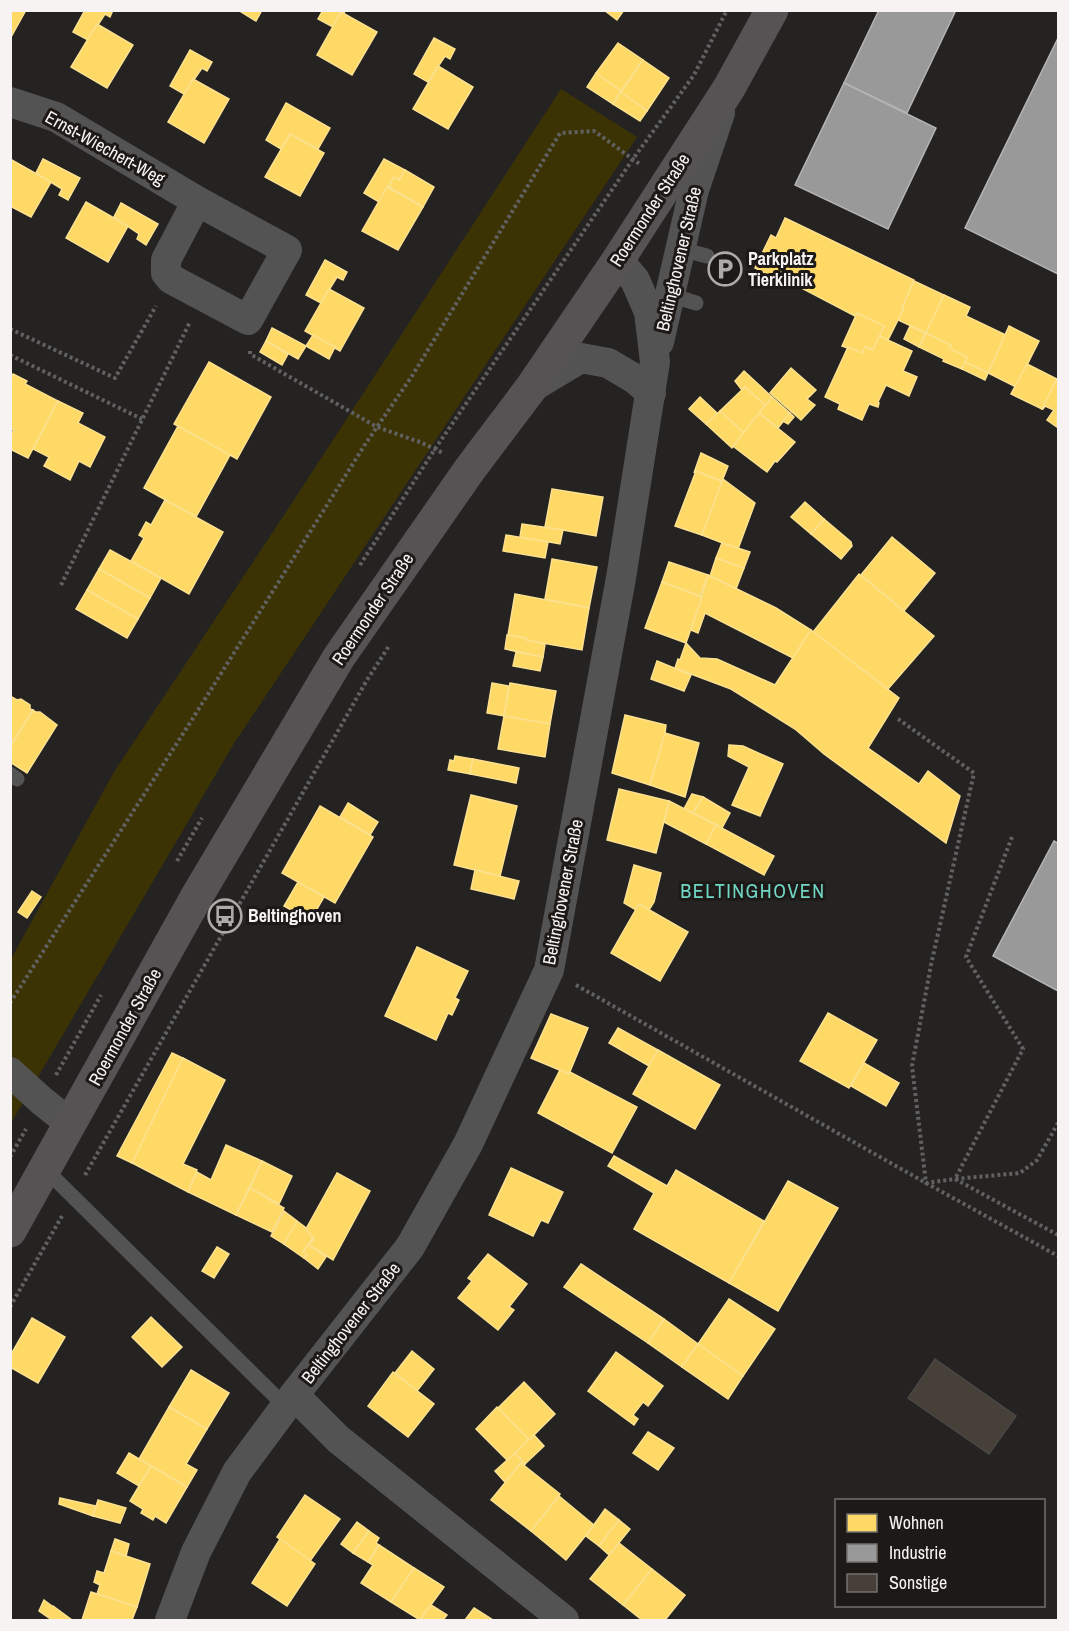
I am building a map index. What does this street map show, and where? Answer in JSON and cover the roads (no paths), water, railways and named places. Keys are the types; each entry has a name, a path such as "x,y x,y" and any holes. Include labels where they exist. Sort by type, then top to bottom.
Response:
{"main road":[{"name":"Roermonder Straße","path":"10,1232 197,896 339,657 470,469 531,388 618,260 729,88 772,10"}],"street":[{"name":"Beltinghovener Straße","path":"655,362 683,299 694,252 694,190 729,88"},
{"name":"Ernst-Wiechert-Weg","path":"10,102 56,117 197,201 287,250 248,320 171,279 166,273 166,260 197,201"},
{"name":"Beltinghovener Straße","path":"170,1620 196,1552 237,1472 289,1400 410,1246 468,1144 549,970 621,578 655,362 649,312 635,280 618,260"},
{"path":"531,388 581,358 608,363 635,379 651,393"},
{"path":"10,1072 71,1124"},
{"name":"Beltinghovener Straße","path":"289,1400 564,1620"}],"lane":[{"path":"45,1169 289,1400"}],"place":[{"name":"Parkplatz Tierklinik","path":"725,269"},
{"name":"Beltinghoven","path":"225,916"}],"district":[{"name":"BELTINGHOVEN","path":"753,891"}]}
